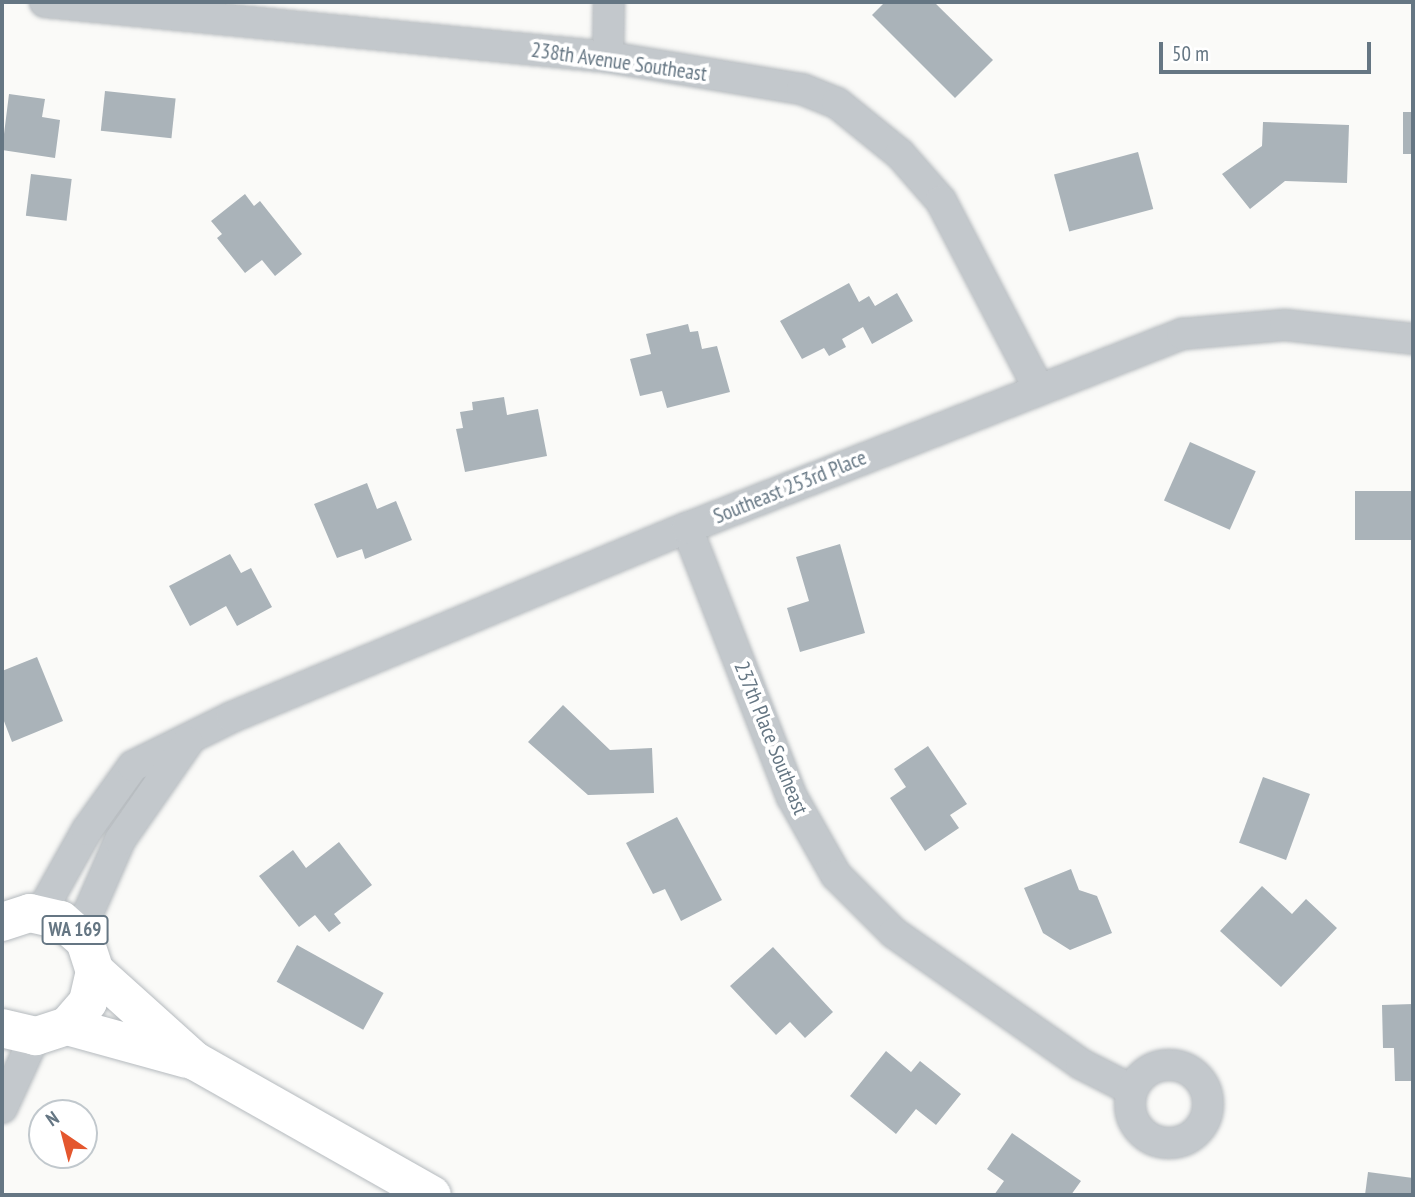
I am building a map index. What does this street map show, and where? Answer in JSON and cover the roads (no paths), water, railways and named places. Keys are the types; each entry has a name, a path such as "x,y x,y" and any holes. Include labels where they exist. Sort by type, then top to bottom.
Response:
{"main road":[{"name":"WA 169","path":"2,922 40,914 79,934 95,971 195,1061 432,1195"},
{"name":"WA 169","path":"35,1030 88,1002 95,971"},
{"name":"WA 169","path":"35,1030 195,1061"}],"street":[{"name":"238th Avenue Southeast","path":"45,2 608,57 802,89 865,122 941,201 1038,387"},
{"path":"608,57 609,2"},
{"name":"Southeast 253rd Place","path":"40,914 87,830 133,766 188,743 232,718 687,528 1038,387 1182,334 1230,325 1413,339"},
{"name":"237th Place Southeast","path":"687,528 792,797 836,875 894,933 1081,1064 1132,1090"},
{"name":"Southeast 253rd Place","path":"79,934 120,840 188,743"},
{"path":"2,1108 35,1030"}]}
